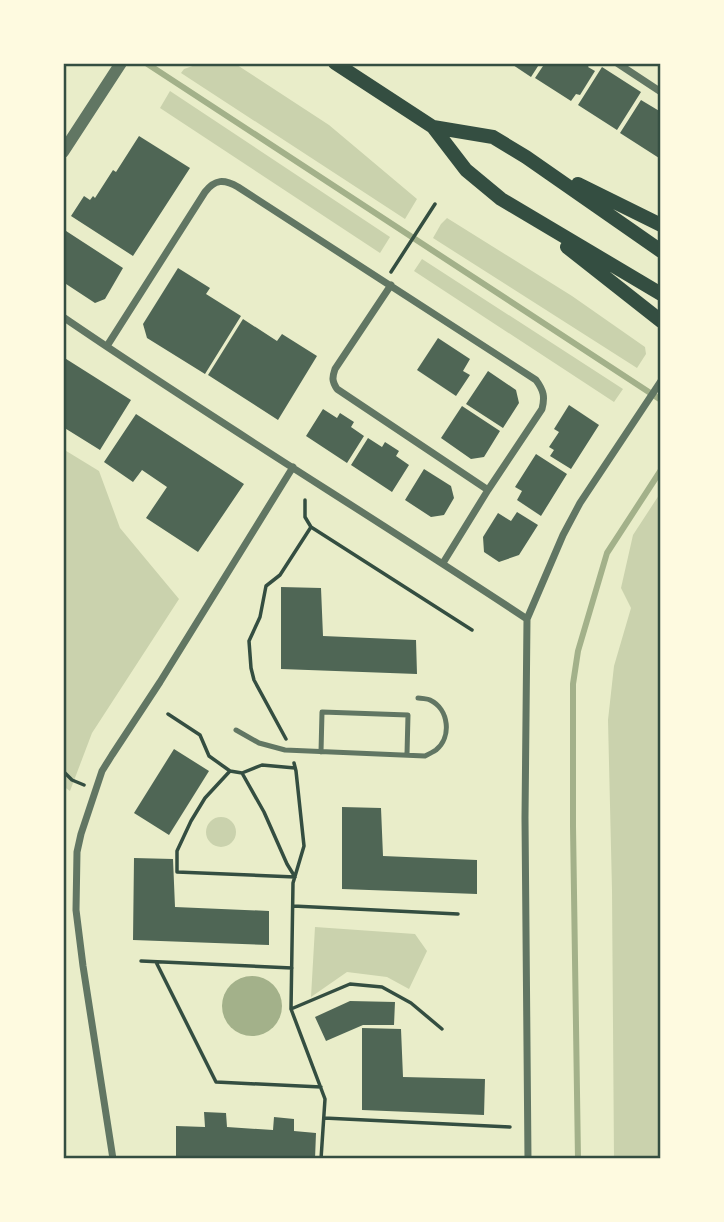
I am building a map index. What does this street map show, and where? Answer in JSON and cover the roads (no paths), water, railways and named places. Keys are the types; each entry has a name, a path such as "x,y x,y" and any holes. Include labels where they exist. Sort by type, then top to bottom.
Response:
{"main road":[{"path":"335,63 433,127 466,170 661,321"},
{"path":"433,127 493,137 661,250"},
{"path":"526,157 661,225"},
{"path":"501,199 661,294"}],"street":[{"path":"617,63 661,92"},
{"path":"63,152 120,66"},
{"path":"107,346 205,192 210,185 218,182 227,181 391,285 536,380 544,393 542,409 443,563"},
{"path":"391,285 335,369 333,382 337,389 488,490"},
{"path":"63,317 527,619"},
{"path":"528,1159 524,818 527,619 580,503 661,381"},
{"path":"113,1159 76,909 77,852 81,834 102,771 293,467"}],"lane":[{"path":"236,730 259,743 290,750 425,756 438,749 446,736 447,719 429,699 418,698"},
{"path":"321,752 322,712 408,715 407,754"}],"waterway":[{"path":"146,63 661,400"},
{"path":"578,1159 573,684 578,651 607,553 661,470"}]}
